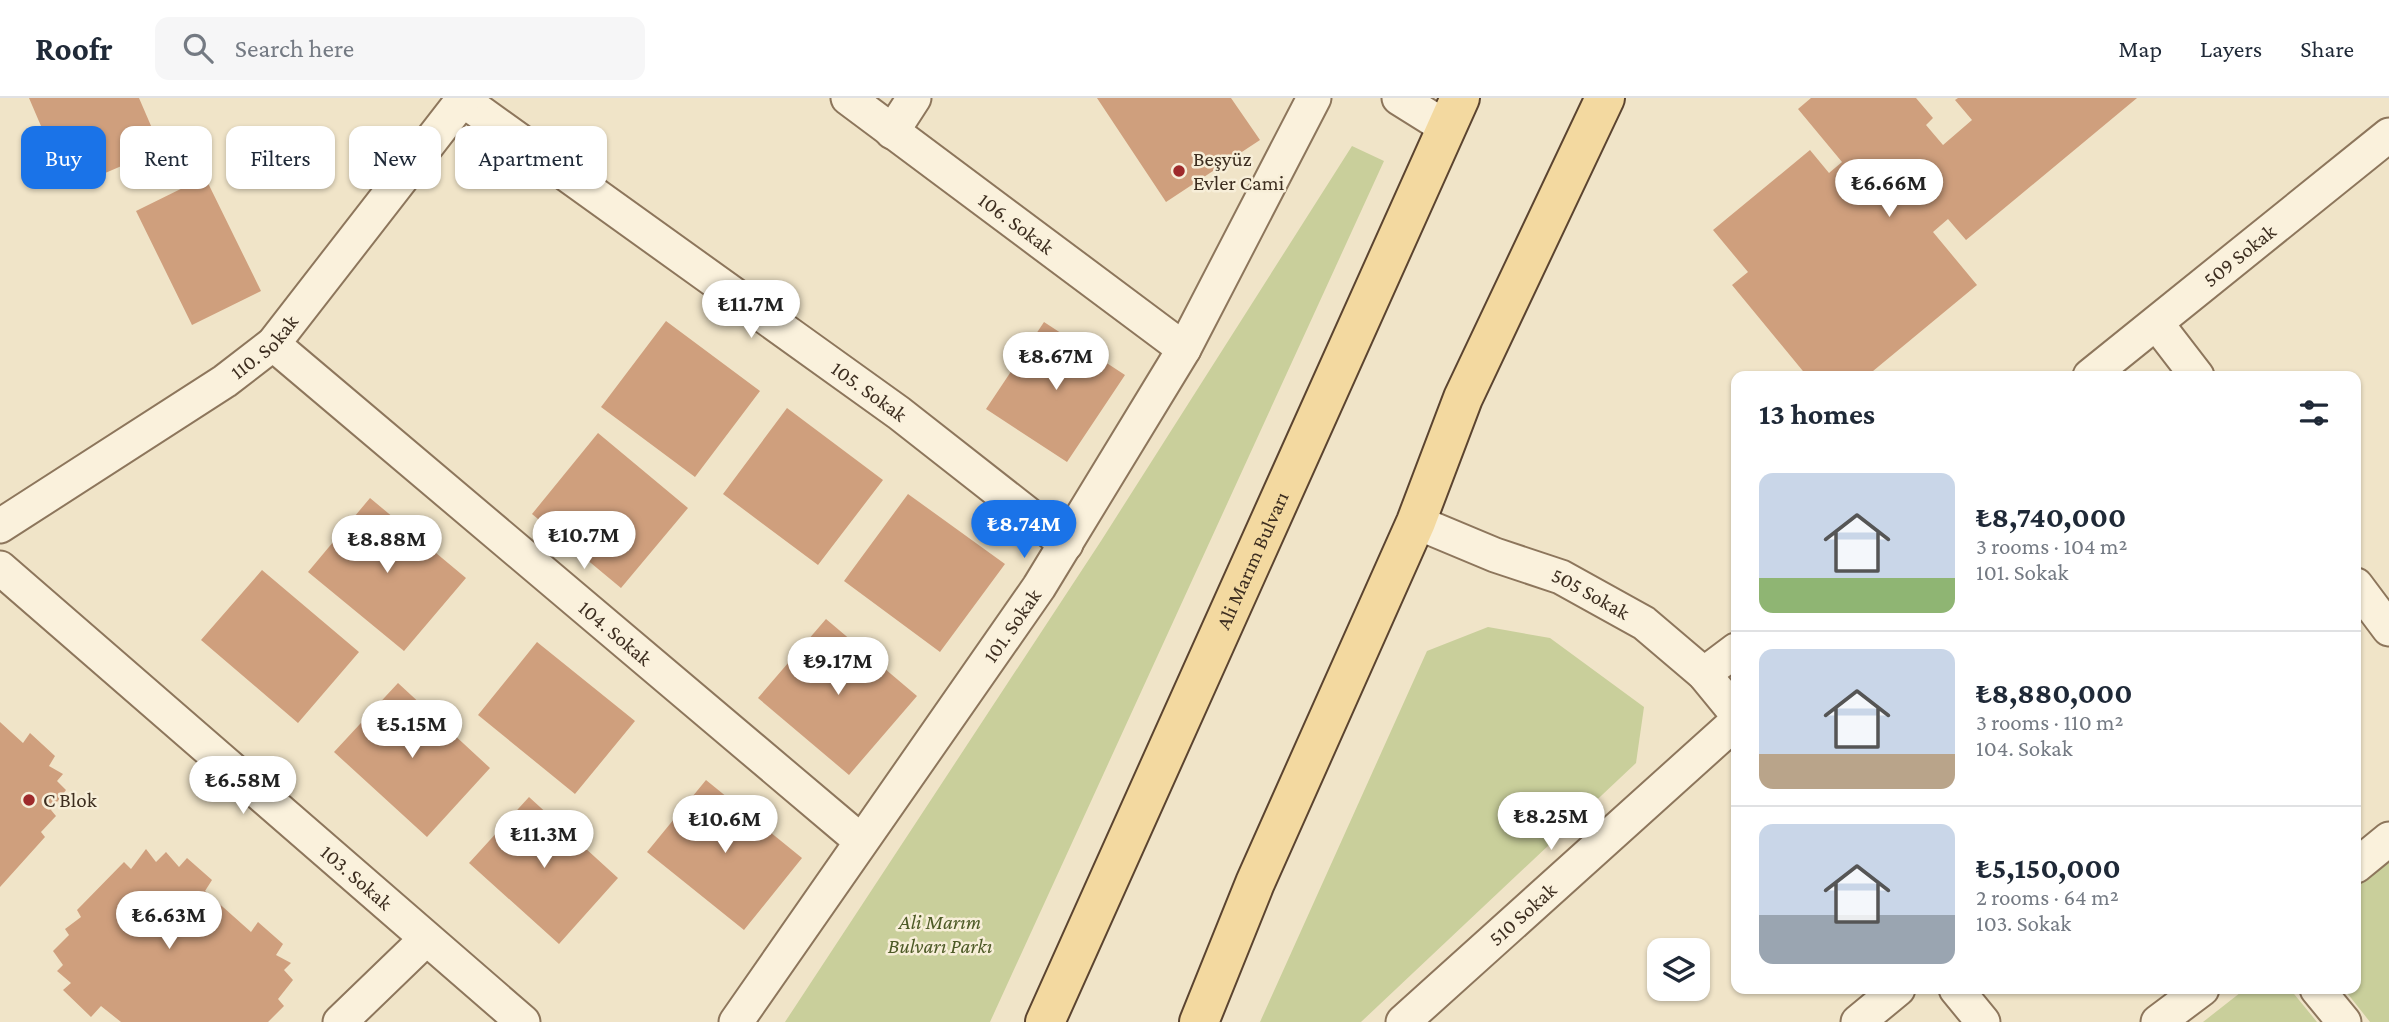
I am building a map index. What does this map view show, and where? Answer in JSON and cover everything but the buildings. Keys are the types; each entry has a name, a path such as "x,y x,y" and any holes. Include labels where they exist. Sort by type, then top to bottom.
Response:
{"main road":[{"path":"1199,1022 1255,883 1416,522 1463,398 1605,98"},
{"name":"Ali Marım Bulvarı","path":"1045,1022 1454,113"}],"street":[{"name":"106. Sokak","path":"848,98 1184,349"},
{"path":"892,132 914,98"},
{"name":"101. Sokak","path":"736,1022 1039,587 1066,544 1184,349 1314,98"},
{"path":"1399,98 1454,113"},
{"name":"110. Sokak","path":"0,526 225,381 273,344 464,99"},
{"name":"105. Sokak","path":"464,99 899,413 1066,544"},
{"name":"509 Sokak","path":"2096,371 2383,152"},
{"path":"2157,324 2193,371"},
{"name":"104. Sokak","path":"273,344 861,841"},
{"name":"505 Sokak","path":"1416,522 1495,555 1561,577 1644,623 1704,674 1731,707"},
{"name":"103. Sokak","path":"0,568 523,1022"},
{"path":"2361,592 2389,629"},
{"path":"1704,674 1731,654"},
{"name":"510 Sokak","path":"1403,1022 1731,727"},
{"path":"2361,862 2389,839"},
{"path":"340,1022 426,939"},
{"path":"1858,1022 1892,994"},
{"path":"1960,994 1983,1022"},
{"path":"2158,1022 2195,994"},
{"path":"2321,994 2344,1022"}],"green space":[{"name":"Ali Marım Bulvarı Parkı","path":"1352,146 1384,161 990,1022 785,1022 1101,541"},
{"path":"1488,627 1550,638 1644,707 1636,763 1361,1022 1260,1022 1427,651"},
{"path":"2389,857 2389,1022 2370,1022 2348,994 2361,994 2361,879"},
{"path":"2239,994 2294,994 2317,1022 2203,1022"}],"place":[{"name":"Beşyüz Evler Cami","path":"1179,171"},
{"name":"C Blok","path":"29,800"}]}
